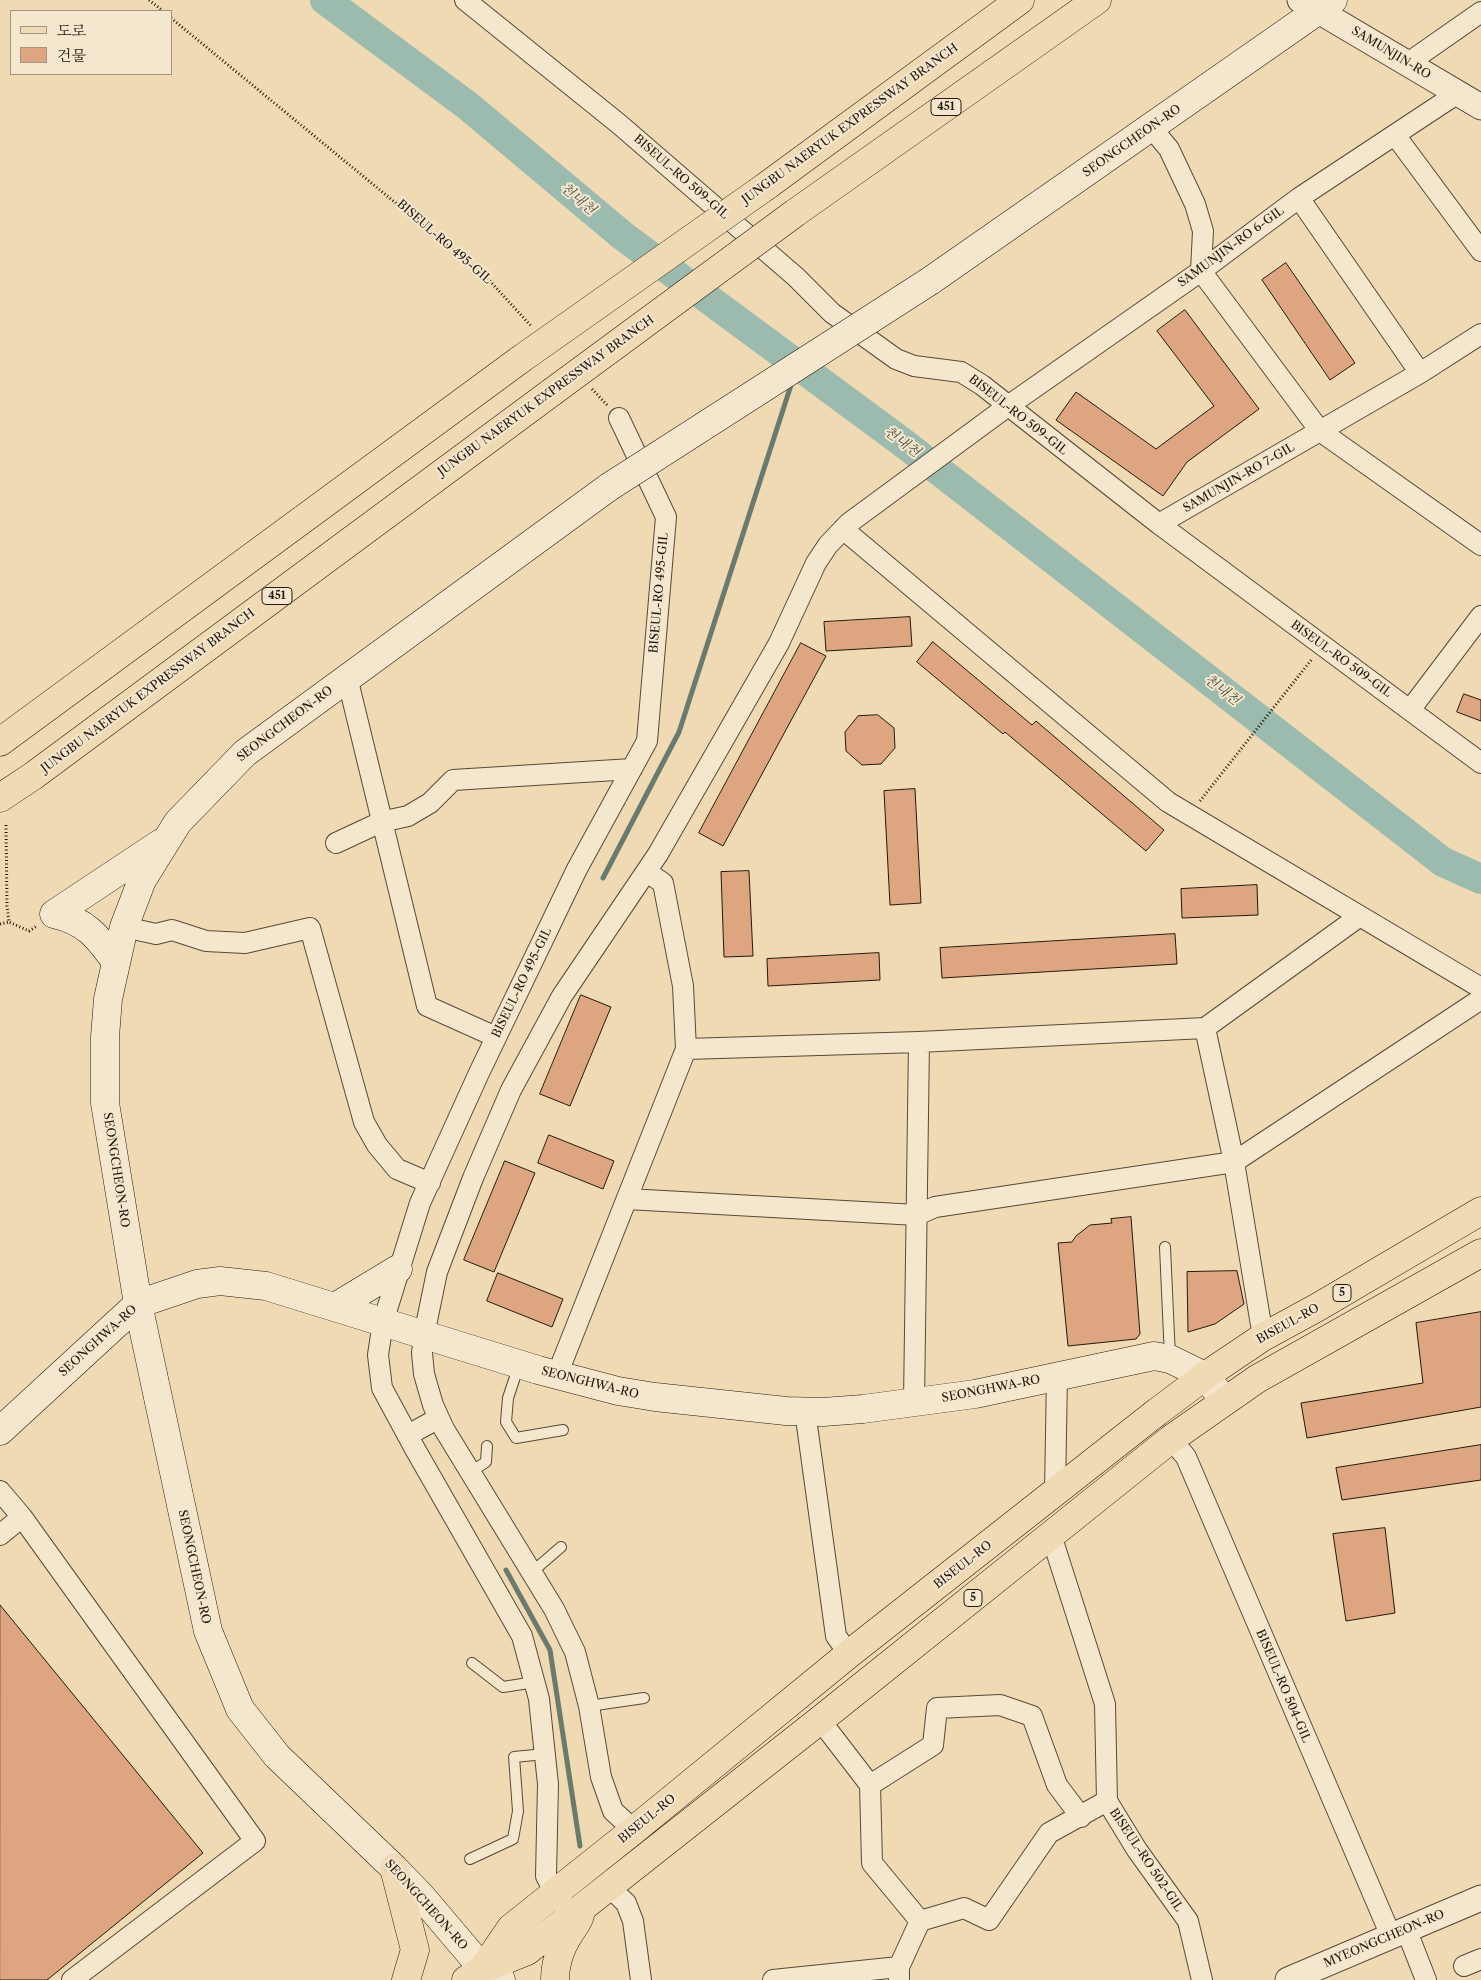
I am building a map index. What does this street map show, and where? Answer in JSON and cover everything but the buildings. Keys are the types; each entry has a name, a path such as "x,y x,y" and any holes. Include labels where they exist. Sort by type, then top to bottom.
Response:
{"main road":[{"name":"JUNGBU NAERYUK EXPRESSWAY BRANCH","path":"0,742 521,359 765,187 1020,0"},
{"name":"JUNGBU NAERYUK EXPRESSWAY BRANCH","path":"0,798 33,776 794,214 1097,0"},
{"name":"SEONGCHEON-RO","path":"485,1977 422,1897 277,1756 240,1709 208,1631 138,1304 105,1103 108,999 124,927 142,880 178,822 244,753 609,487 930,282 1151,127 1317,3"},
{"path":"54,914 165,841"},
{"path":"54,914 70,918 85,926 98,937 116,962"},
{"name":"BISEUL-RO","path":"485,1977 511,1928 634,1830 848,1654 1205,1376 1263,1337 1318,1307 1481,1211"},
{"name":"5","path":"485,1977 527,1950 609,1887 1170,1439 1257,1379 1481,1253"},
{"path":"335,1307 398,1269"},
{"name":"SEONGHWA-RO","path":"0,1431 138,1304 197,1284 220,1281 266,1286 557,1375 618,1391 655,1397 786,1411 863,1409 975,1394 1154,1356 1170,1359 1205,1376 1226,1401"},
{"path":"1294,1358 1288,1342 1290,1338 1310,1322 1318,1307"},
{"path":"1117,1444 1136,1466"},
{"path":"394,1868 415,1950 406,1980"},
{"path":"555,1980 560,1954 566,1939 579,1920 576,1912"}],"street":[{"name":"BISEUL-RO 509-GIL","path":"465,0 619,124 796,277 832,313 896,359 914,366 961,372 982,385 1004,410 1481,763"},
{"name":"SAMUNJIN-RO","path":"1317,3 1408,64 1481,107"},
{"path":"1408,64 1481,12"},
{"name":"SAMUNJIN-RO 6-GIL","path":"634,1830 613,1811 601,1777 590,1706 576,1652 532,1572 469,1473 433,1405 424,1374 422,1353 424,1335 438,1272 473,1178 511,1090 562,996 647,872 779,643 816,563 828,545 846,526 1299,198 1458,93"},
{"path":"1151,127 1169,149 1195,204 1204,231 1200,270 1320,431 1481,545"},
{"path":"1395,135 1481,251"},
{"path":"1299,198 1420,373"},
{"name":"SAMUNJIN-RO 7-GIL","path":"1159,524 1420,373 1481,334"},
{"name":"BISEUL-RO 495-GIL","path":"576,1912 555,1893 546,1876 548,1784 545,1754 539,1699 522,1636 382,1388 378,1355 383,1322 420,1203 496,1037 577,869 647,741 666,517 619,418"},
{"path":"846,526 1168,802 1481,988"},
{"path":"1410,710 1481,616"},
{"path":"347,677 427,1006 496,1037"},
{"path":"336,843 381,822 408,816 430,803 453,780 632,769"},
{"path":"557,1375 686,1049 683,986 663,883 647,872"},
{"path":"686,1049 919,1042 1205,1028 1360,916"},
{"path":"124,927 156,934 172,930 206,941 244,943 310,928 364,1122 377,1145 397,1169 430,1183"},
{"path":"627,1199 917,1215 935,1207 1234,1162 1481,999"},
{"path":"1205,1028 1234,1162 1263,1337"},
{"path":"914,1402 919,1042"},
{"path":"1055,1492 1057,1376"},
{"path":"805,1411 836,1636 848,1654"},
{"path":"408,1435 439,1418"},
{"name":"BISEUL-RO 504-GIL","path":"1170,1439 1186,1457 1399,1932 1426,1980"},
{"path":"0,1491 22,1517 255,1841 72,1980"},
{"path":"0,1535 22,1517"},
{"name":"BISEUL-RO 502-GIL","path":"1051,1535 1105,1704 1107,1801 1137,1850 1188,1921 1202,1980"},
{"path":"870,1785 933,1745 937,1708 1000,1705 1032,1716 1057,1785 1081,1817"},
{"path":"820,1720 870,1785 872,1863 920,1921"},
{"path":"920,1921 964,1908 989,1920 1048,1833 1081,1817 1107,1801"},
{"path":"609,1887 626,1903 633,1921 641,1980"},
{"name":"MYEONGCHEON-RO","path":"1288,1980 1481,1898"},
{"path":"773,1980 899,1973 920,1921"}],"lane":[{"path":"1165,1247 1170,1359"},
{"path":"519,1364 508,1398 506,1422 516,1438 563,1430"},
{"path":"469,1473 486,1462 487,1446"},
{"path":"532,1572 561,1546"},
{"path":"472,1662 503,1687 535,1682"},
{"path":"590,1706 644,1698"},
{"path":"470,1859 512,1839 518,1812 514,1757 545,1754"}],"path":[{"path":"149,0 162,10"},
{"name":"BISEUL-RO 495-GIL","path":"172,19 488,279 537,332"},
{"path":"585,382 619,418"},
{"path":"1195,807 1312,659"},
{"path":"6,825 7,906 9,922"},
{"path":"0,924 9,922 29,931 54,914"}],"waterway":[{"name":"천내천","path":"325,0 468,106 623,236 902,442 1443,862 1481,879"},
{"path":"603,878 679,732 792,382"},
{"path":"506,1570 550,1650 580,1846"}]}
